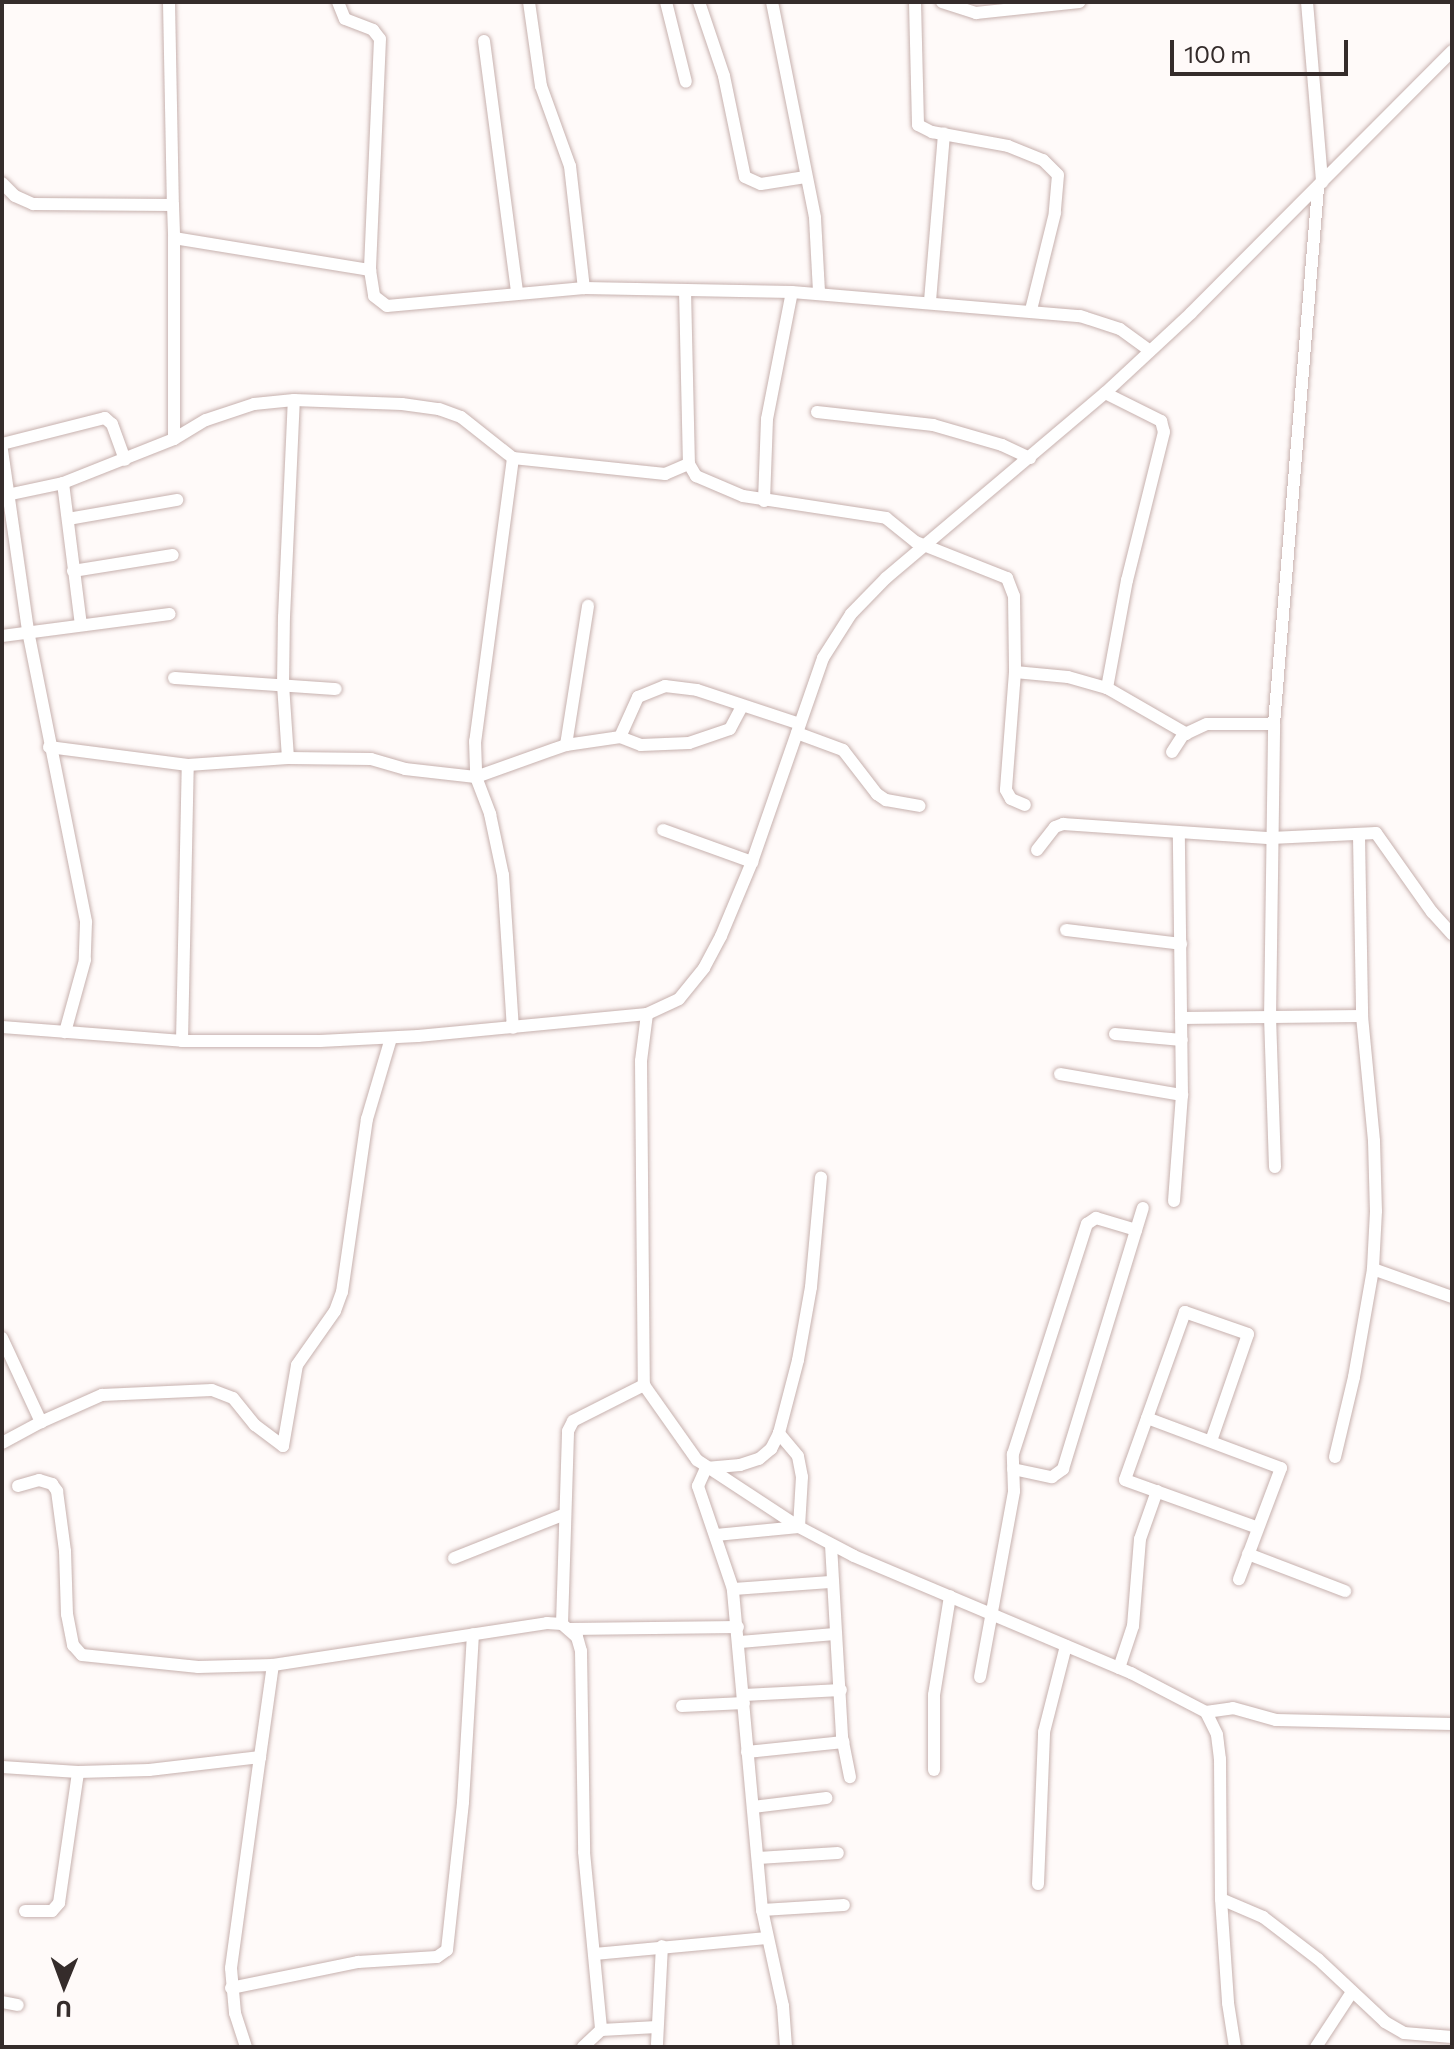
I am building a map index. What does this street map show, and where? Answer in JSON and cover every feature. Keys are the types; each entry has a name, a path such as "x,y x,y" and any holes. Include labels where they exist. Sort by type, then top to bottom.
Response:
{"street":[{"path":"169,2 174,439"},
{"path":"338,2 345,19 373,30 380,39 370,270 374,296 387,306 584,288 819,293 1031,310 1104,321 1150,351"},
{"path":"529,2 541,86 570,166 584,288"},
{"path":"666,2 686,82"},
{"path":"699,2 724,76 745,177 761,184 805,177"},
{"path":"772,2 815,218 819,293"},
{"path":"915,2 916,118 922,128 1008,146 1043,160 1058,175 1055,213 1031,310"},
{"path":"942,2 967,12 986,7 1079,2"},
{"path":"1275,1167 1270,1020 1274,724 1320,185 1307,2"},
{"path":"484,41 517,293"},
{"path":"2,1027 182,1041 391,1038 647,1014 679,999 704,968 752,862 823,658 842,626 886,578 1030,458 1150,351 1452,51"},
{"path":"930,301 944,134"},
{"path":"2,183 15,196 33,204 173,205"},
{"path":"174,238 370,270"},
{"path":"685,290 689,464 696,476 710,485 764,501 886,518 909,538 1010,581 1014,596 1015,672 1006,790 1011,799 1025,805"},
{"path":"764,501 767,419 792,292"},
{"path":"1105,393 1157,418 1164,426 1127,580 1107,688"},
{"path":"288,758 283,685 294,400"},
{"path":"6,495 63,483 125,460 232,409 294,400 402,404 439,409 480,429 513,458 665,474 689,464"},
{"path":"817,412 933,425 1002,445 1030,458"},
{"path":"2,444 105,418 112,424 125,460"},
{"path":"2,450 6,495 28,631 86,922 85,960 65,1032"},
{"path":"513,458 493,623 477,717 476,777 490,814 503,875 513,1028"},
{"path":"63,483 81,625"},
{"path":"68,519 177,500"},
{"path":"73,571 173,555"},
{"path":"566,745 588,606"},
{"path":"2,636 170,614"},
{"path":"1015,672 1068,677 1107,688 1187,734"},
{"path":"174,678 336,689"},
{"path":"620,737 632,704 649,690 678,687 719,696 843,750 877,794 886,800 919,806"},
{"path":"49,747 188,765 288,758 371,759 405,769 476,777 566,745 620,737 641,745 689,743 730,729 742,706"},
{"path":"1172,752 1183,735 1207,724 1274,724"},
{"path":"182,1041 188,765"},
{"path":"1037,850 1055,827 1063,824 1271,838 1376,833 1432,912 1452,934"},
{"path":"663,830 752,862"},
{"path":"1174,1201 1182,1095 1179,833"},
{"path":"1335,1457 1354,1377 1373,1269 1376,1211 1374,1141 1362,1016 1359,836"},
{"path":"1066,930 1181,944"},
{"path":"647,1014 641,1061 644,1385 706,1468 831,1545 1119,1668 1206,1712 1233,1708 1276,1720 1452,1724"},
{"path":"1181,1018 1270,1020 1362,1016"},
{"path":"1115,1034 1182,1040"},
{"path":"2,1443 102,1395 142,1390 212,1390 233,1398 255,1425 283,1446 297,1365 335,1311 342,1292 367,1119 391,1038"},
{"path":"1060,1074 1182,1095"},
{"path":"706,1468 740,1465 759,1459 771,1449 779,1433 798,1360 811,1287 821,1177"},
{"path":"1013,1469 1052,1477 1063,1469 1143,1208"},
{"path":"980,1677 1014,1491 1013,1454 1087,1224 1096,1218 1136,1230"},
{"path":"1373,1269 1452,1297"},
{"path":"1211,1441 1248,1334 1185,1312 1125,1480 1258,1528"},
{"path":"2,1338 41,1422"},
{"path":"601,2030 584,1852 581,1651 580,1643 566,1626 565,1514 570,1425 644,1385"},
{"path":"1147,1418 1281,1468 1239,1579"},
{"path":"779,1433 798,1456 802,1477 799,1527"},
{"path":"706,1468 698,1486 733,1589 762,1910 783,2006 786,2047"},
{"path":"18,1486 39,1480 52,1484 57,1491 65,1551 67,1614 73,1645 82,1655 198,1667 273,1665 473,1634 566,1626 738,1627"},
{"path":"1119,1668 1133,1626 1140,1539 1157,1491"},
{"path":"454,1558 565,1514"},
{"path":"716,1535 799,1527"},
{"path":"831,1545 843,1742 850,1777"},
{"path":"1248,1554 1345,1591"},
{"path":"733,1589 831,1582"},
{"path":"934,1770 934,1695 950,1596"},
{"path":"231,1988 358,1962 437,1957 447,1950 463,1802 473,1634"},
{"path":"740,1642 835,1634"},
{"path":"1038,1884 1044,1732 1066,1646"},
{"path":"246,2047 231,1988 273,1665"},
{"path":"682,1706 841,1690"},
{"path":"1206,1712 1217,1735 1220,1759 1221,1899 1228,2003 1235,2047"},
{"path":"747,1752 843,1742"},
{"path":"2,1767 78,1772 175,1768 260,1757"},
{"path":"25,1911 52,1911 59,1903 78,1772"},
{"path":"753,1807 826,1798"},
{"path":"758,1858 838,1853"},
{"path":"1221,1899 1263,1917 1318,1959 1385,2022 1404,2033 1452,2037"},
{"path":"762,1910 844,1905"},
{"path":"595,1954 766,1938"},
{"path":"657,2044 662,1946"},
{"path":"1316,2047 1352,1992"},
{"path":"2,2002 18,2005"},
{"path":"583,2047 601,2030 657,2027"}]}
